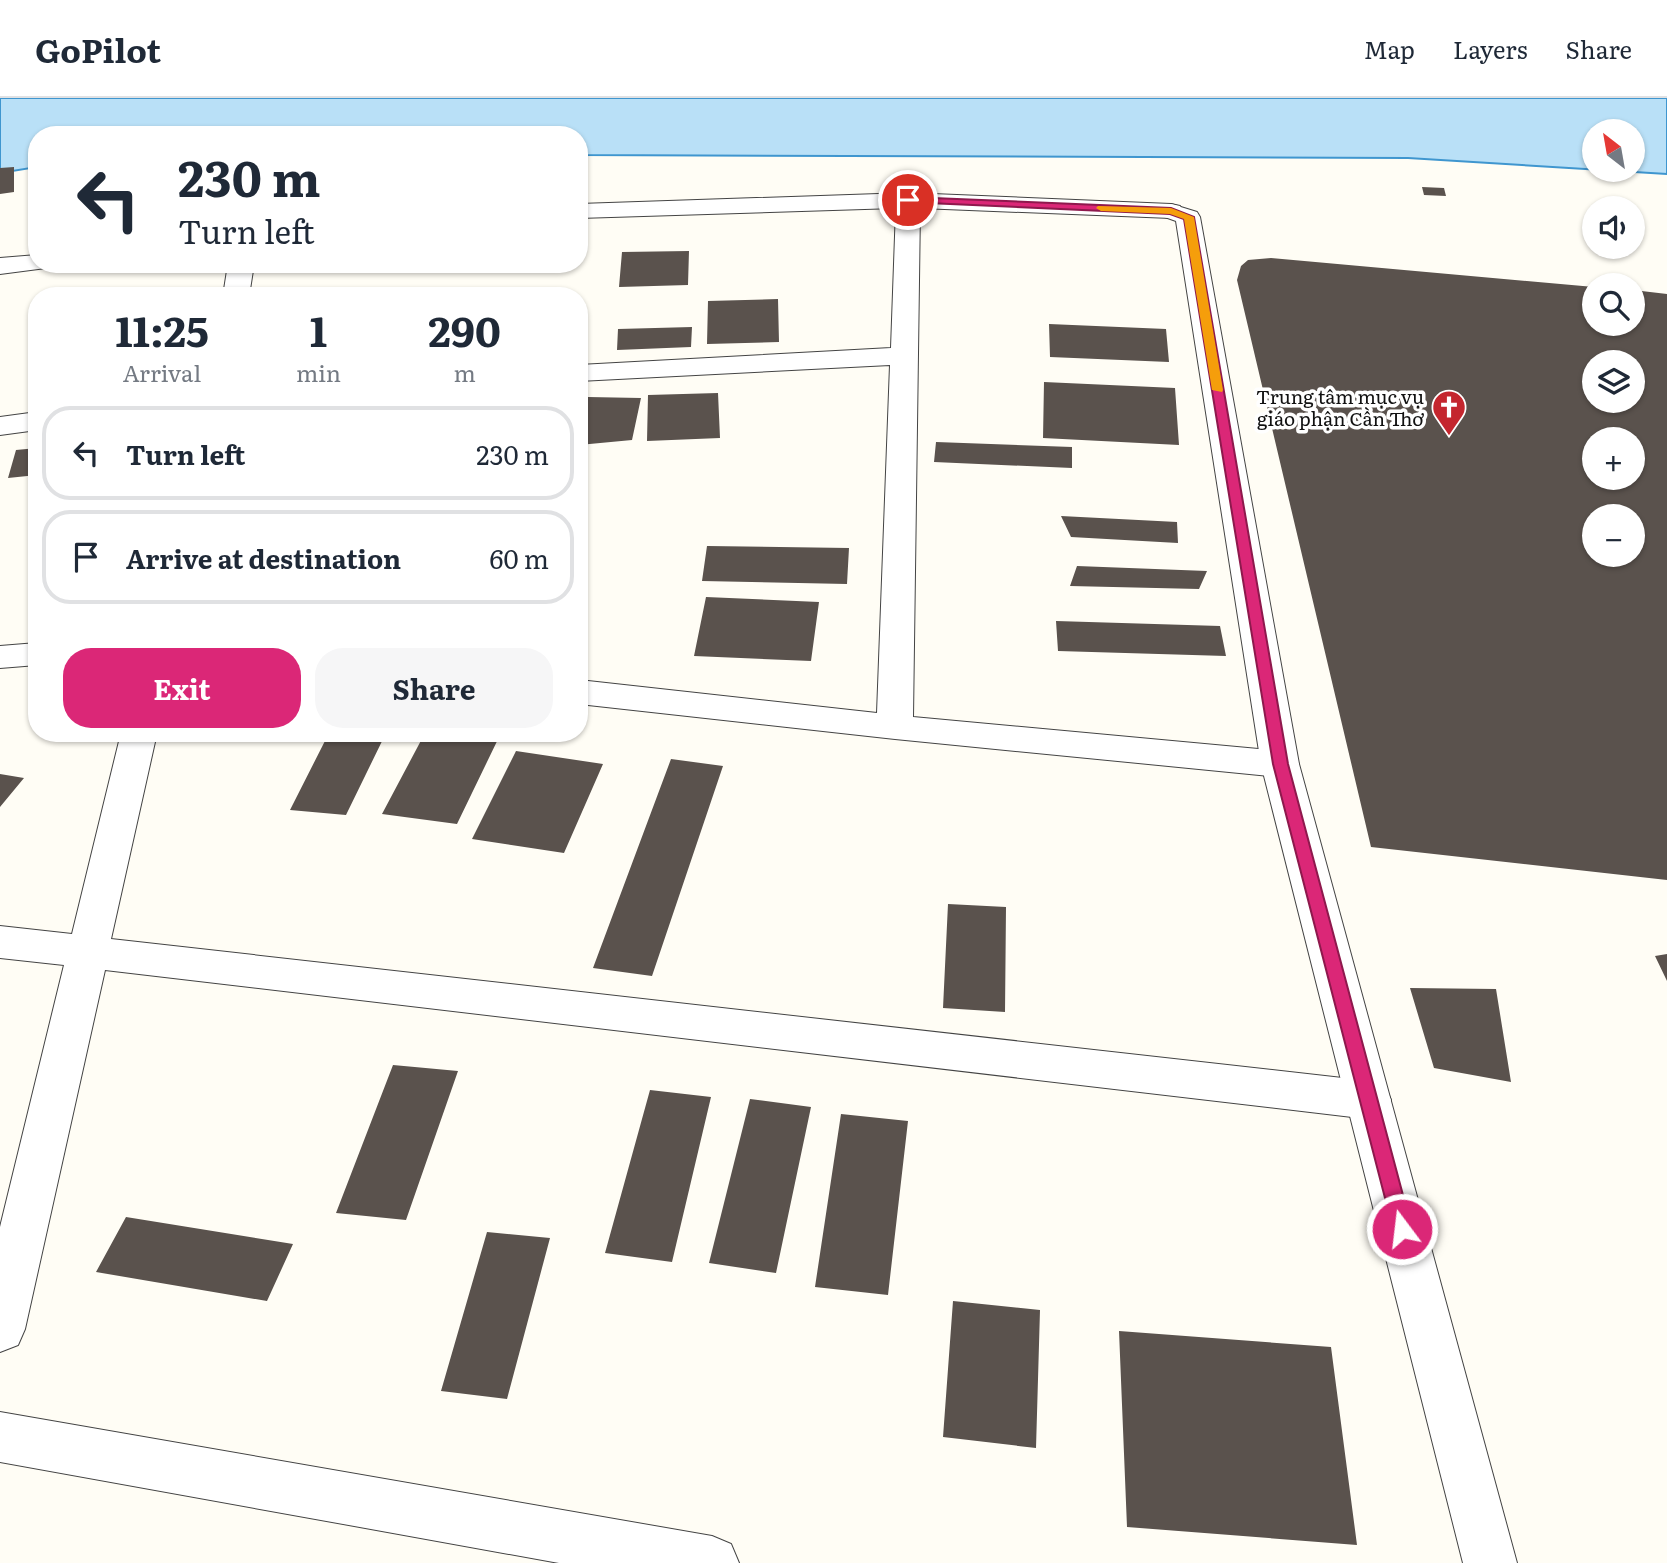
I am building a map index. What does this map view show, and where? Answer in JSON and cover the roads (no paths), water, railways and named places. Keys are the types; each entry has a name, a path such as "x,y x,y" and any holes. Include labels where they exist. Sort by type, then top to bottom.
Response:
{"street":[{"path":"588,211 908,200 1171,211 1188,217 1280,764 1490,1563"},
{"path":"895,727 908,200"},
{"path":"0,266 28,263"},
{"path":"588,373 906,356"},
{"path":"0,426 28,422"},
{"path":"0,657 28,655"},
{"path":"588,693 895,727 1280,764"},
{"path":"0,1329 137,742"},
{"path":"0,942 1369,1100"},
{"path":"0,1437 712,1563"}],"water":[{"path":"0,98 1667,98 1667,174 1645,173 1645,119 1582,119 1582,168 1408,158 588,155 588,126 28,126 28,168 0,173"}],"place":[{"name":"Trung tâm mục vụ giáo phận Cần Thơ","path":"1449,437"}]}
